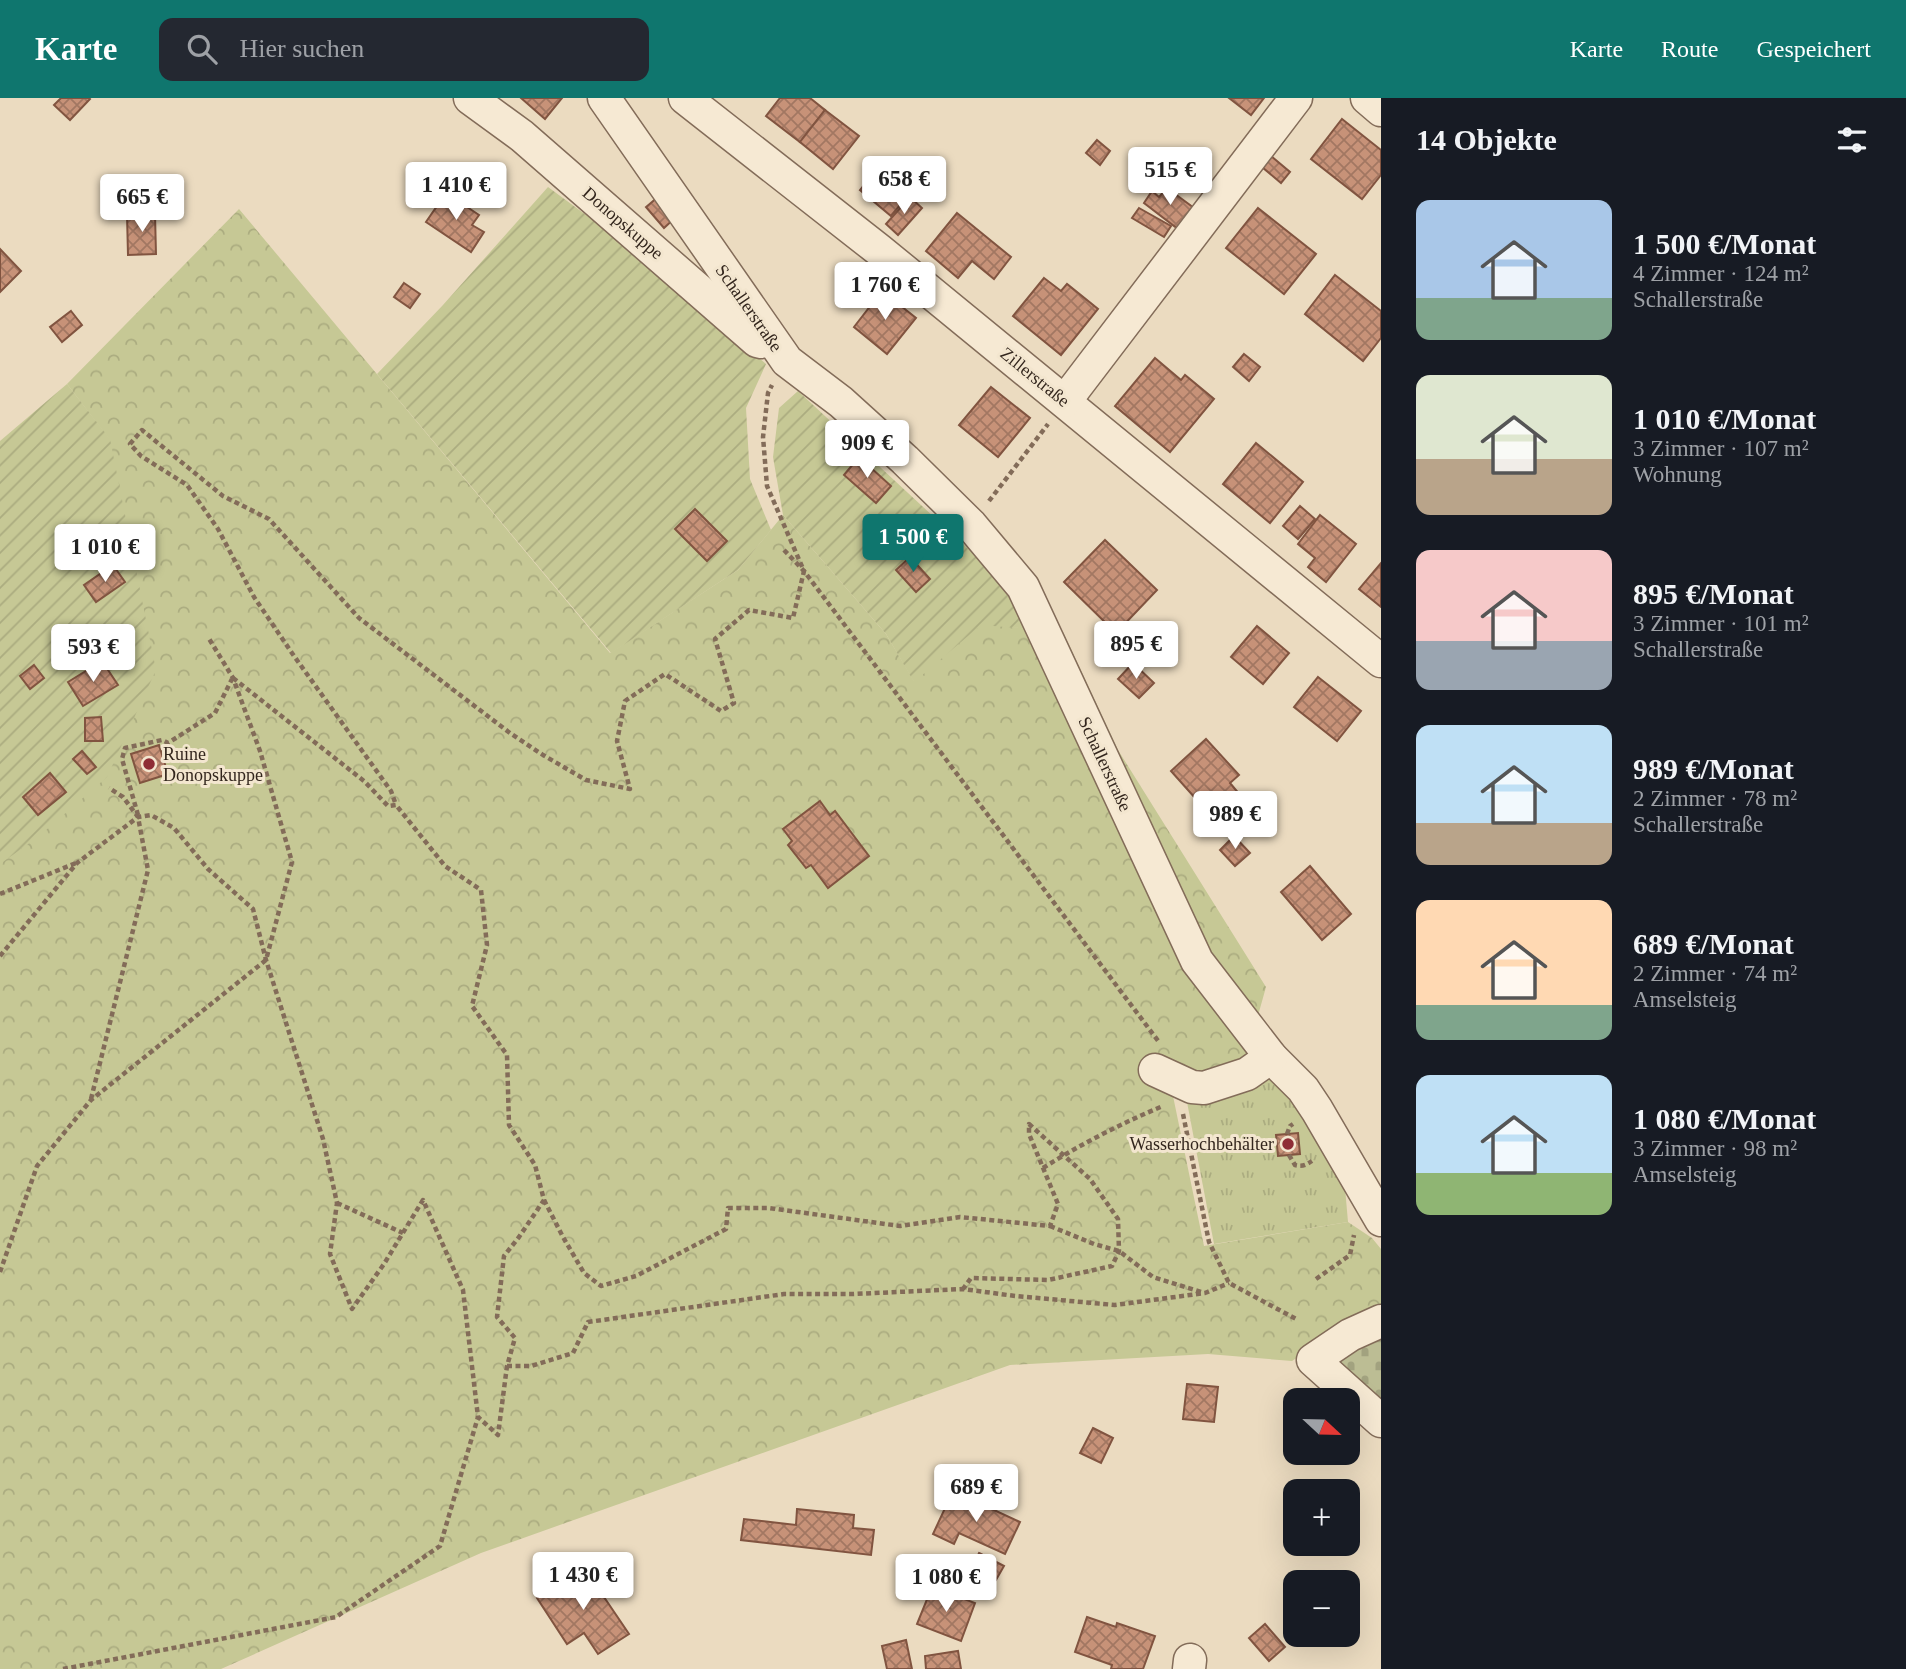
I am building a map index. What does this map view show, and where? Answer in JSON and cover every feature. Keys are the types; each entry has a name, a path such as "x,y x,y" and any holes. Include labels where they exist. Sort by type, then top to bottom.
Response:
{"street":[{"name":"Donopskuppe","path":"470,98 522,135 757,341 781,354"},
{"name":"Schallerstraße","path":"604,98 781,354 841,402 905,460 971,525 1023,587 1197,961 1271,1057 1303,1089 1381,1220"},
{"name":"Zillerstraße","path":"685,98 879,250 1381,661"},
{"path":"1065,401 1296,98"},
{"path":"1367,98 1381,110"},
{"path":"1176,1085 1203,1088 1247,1074 1271,1057"},
{"path":"1381,1321 1350,1335 1313,1360 1381,1421"}],"path":[{"path":"781,354 768,393 763,438 767,486 804,571 793,618 749,610 715,639 734,703 721,711 665,674 625,701 617,741 630,789 586,780 510,733 359,618 269,519 223,496 142,429 130,444 141,456 187,485 218,529 254,597 391,791 396,805 445,866 481,890 487,945 472,1006 507,1055 509,1125 535,1165 544,1200 584,1273 601,1286 636,1276 726,1229 728,1208 769,1208 900,1226 960,1217 1050,1226 1119,1251 1153,1277 1205,1293"},
{"path":"971,525 1065,401"},
{"path":"784,550 804,571 1177,1065 1176,1085 1209,1242 1229,1283 1298,1320"},
{"path":"0,1272 37,1166 91,1100 266,960 292,862 260,751 233,678 208,637"},
{"path":"233,678 363,781 388,806 396,805"},
{"path":"91,1100 148,870 138,817 121,759 125,748 162,740 168,743 215,713 233,678"},
{"path":"109,789 123,797 138,817"},
{"path":"0,956 77,863 138,817 151,815 174,828 208,869 253,909 266,960 323,1139 337,1203 330,1254 352,1309 384,1264 423,1200 463,1290 478,1417 440,1546 336,1617 63,1669"},
{"path":"0,894 77,863"},
{"path":"1043,1168 1134,1118 1176,1085"},
{"path":"963,1289 971,1278 1048,1280 1112,1266 1119,1251 1118,1219 1090,1179 1029,1124 1029,1134 1058,1204 1050,1226"},
{"path":"1289,1155 1295,1165 1304,1166"},
{"path":"1317,1279 1350,1255 1363,1190"},
{"path":"478,1417 498,1435 515,1338 497,1317 503,1256 544,1200"},
{"path":"337,1203 403,1233"},
{"path":"508,1366 531,1366 573,1353 587,1322 784,1294 963,1289 1115,1305 1205,1293 1229,1283"}],"green space":[{"path":"548,187 620,240 766,364 746,408 750,479 771,530 738,570 611,653 377,374 443,305"},
{"path":"239,209 610,653 738,570 783,515 886,634 914,681 981,624 1063,632 1118,750 1266,987 1247,1055 1173,1096 1204,1246 1348,1222 1372,1238 1381,1249 1381,1307 1346,1325 1292,1361 1208,1354 1010,1365 481,1553 221,1669 0,1669 0,859 110,440 67,384"},
{"path":"67,384 110,439 156,670 107,777 38,837 0,864 0,441"},
{"path":"798,391 990,569 1030,629 981,625 914,682 886,634 783,515 773,457 779,408"},
{"path":"1269,1077 1282,1078 1343,1165 1348,1222 1214,1244 1187,1102"},
{"path":"1381,1328 1381,1408 1331,1360"}],"building":[{"path":"61,98 90,99 70,120 54,105"},
{"path":"521,98 562,98 545,119"},
{"path":"780,98 810,98 825,110 800,142 766,116"},
{"path":"1229,98 1264,98 1251,115"},
{"path":"825,110 859,136 833,169 800,142"},
{"path":"1342,119 1381,150 1381,175 1362,199 1311,159"},
{"path":"1097,140 1110,151 1100,165 1086,153"},
{"path":"1271,156 1290,172 1281,183 1262,167"},
{"path":"885,159 916,186 891,216 860,190"},
{"path":"1167,188 1194,208 1178,229 1144,203 1152,191 1159,197"},
{"path":"446,193 479,215 472,225 484,232 471,252 426,222"},
{"path":"658,197 676,217 664,228 646,207"},
{"path":"910,197 922,208 898,235 886,224"},
{"path":"1139,208 1171,226 1164,237 1132,218"},
{"path":"1258,208 1316,254 1284,294 1226,248"},
{"path":"957,213 1011,257 994,279 972,261 958,278 926,251"},
{"path":"155,214 156,254 128,255 127,215"},
{"path":"0,249 21,271 0,292"},
{"path":"1335,275 1381,311 1381,338 1363,361 1305,314"},
{"path":"1044,278 1061,291 1067,284 1098,309 1061,355 1013,316"},
{"path":"404,283 420,294 410,308 394,297"},
{"path":"882,291 916,318 887,354 854,327"},
{"path":"71,311 82,325 62,342 50,327"},
{"path":"1244,354 1260,367 1249,381 1233,367"},
{"path":"1155,358 1181,380 1185,375 1214,399 1170,452 1115,406"},
{"path":"991,387 1030,418 998,457 959,425"},
{"path":"1256,443 1303,482 1270,523 1223,484"},
{"path":"859,457 891,486 876,503 844,475"},
{"path":"1300,506 1315,519 1298,539 1283,526"},
{"path":"695,509 727,541 707,561 675,529"},
{"path":"1320,515 1356,544 1326,582 1308,567 1315,558 1298,544"},
{"path":"1105,540 1157,590 1116,633 1064,582"},
{"path":"910,557 930,579 916,592 896,570"},
{"path":"1381,563 1381,607 1359,589"},
{"path":"113,565 125,582 96,602 84,585"},
{"path":"1257,626 1289,653 1263,684 1231,657"},
{"path":"102,661 118,685 83,706 68,682"},
{"path":"1133,663 1154,683 1139,698 1118,679"},
{"path":"34,665 44,678 30,689 20,676"},
{"path":"1318,677 1361,711 1337,741 1294,707"},
{"path":"101,717 103,741 85,741 85,718"},
{"path":"1206,739 1239,775 1230,783 1240,795 1213,818 1171,771"},
{"name":"Ruine Donopskuppe","path":"159,745 168,774 140,783 131,754"},
{"path":"82,751 96,767 87,774 73,759"},
{"path":"50,773 66,792 38,815 23,797"},
{"path":"820,801 830,815 835,811 869,856 828,888 811,865 806,868 788,845 792,841 783,829"},
{"path":"1234,836 1250,853 1235,866 1220,850"},
{"path":"1310,866 1351,914 1322,940 1281,892"},
{"name":"Wasserhochbehälter","path":"1298,1133 1300,1154 1278,1156 1276,1135"},
{"path":"1187,1384 1218,1387 1214,1422 1183,1419"},
{"path":"1093,1428 1113,1438 1101,1463 1080,1453"},
{"path":"953,1491 1020,1522 1005,1554 959,1533 954,1544 933,1534"},
{"path":"797,1509 854,1515 853,1528 874,1530 871,1555 741,1540 744,1519 796,1525"},
{"path":"979,1553 1004,1566 996,1580 972,1568"},
{"path":"583,1566 629,1634 598,1654 584,1633 567,1644 537,1598"},
{"path":"932,1587 975,1603 961,1641 917,1624"},
{"path":"1087,1617 1116,1627 1117,1623 1155,1636 1143,1669 1111,1669 1112,1665 1075,1652"},
{"path":"1265,1624 1285,1647 1269,1661 1249,1638"},
{"path":"906,1640 912,1669 887,1669 882,1646"},
{"path":"958,1651 961,1669 926,1669 925,1656"}],"place":[{"name":"Ruine Donopskuppe","path":"149,764"},
{"name":"Wasserhochbehälter","path":"1288,1144"}]}
